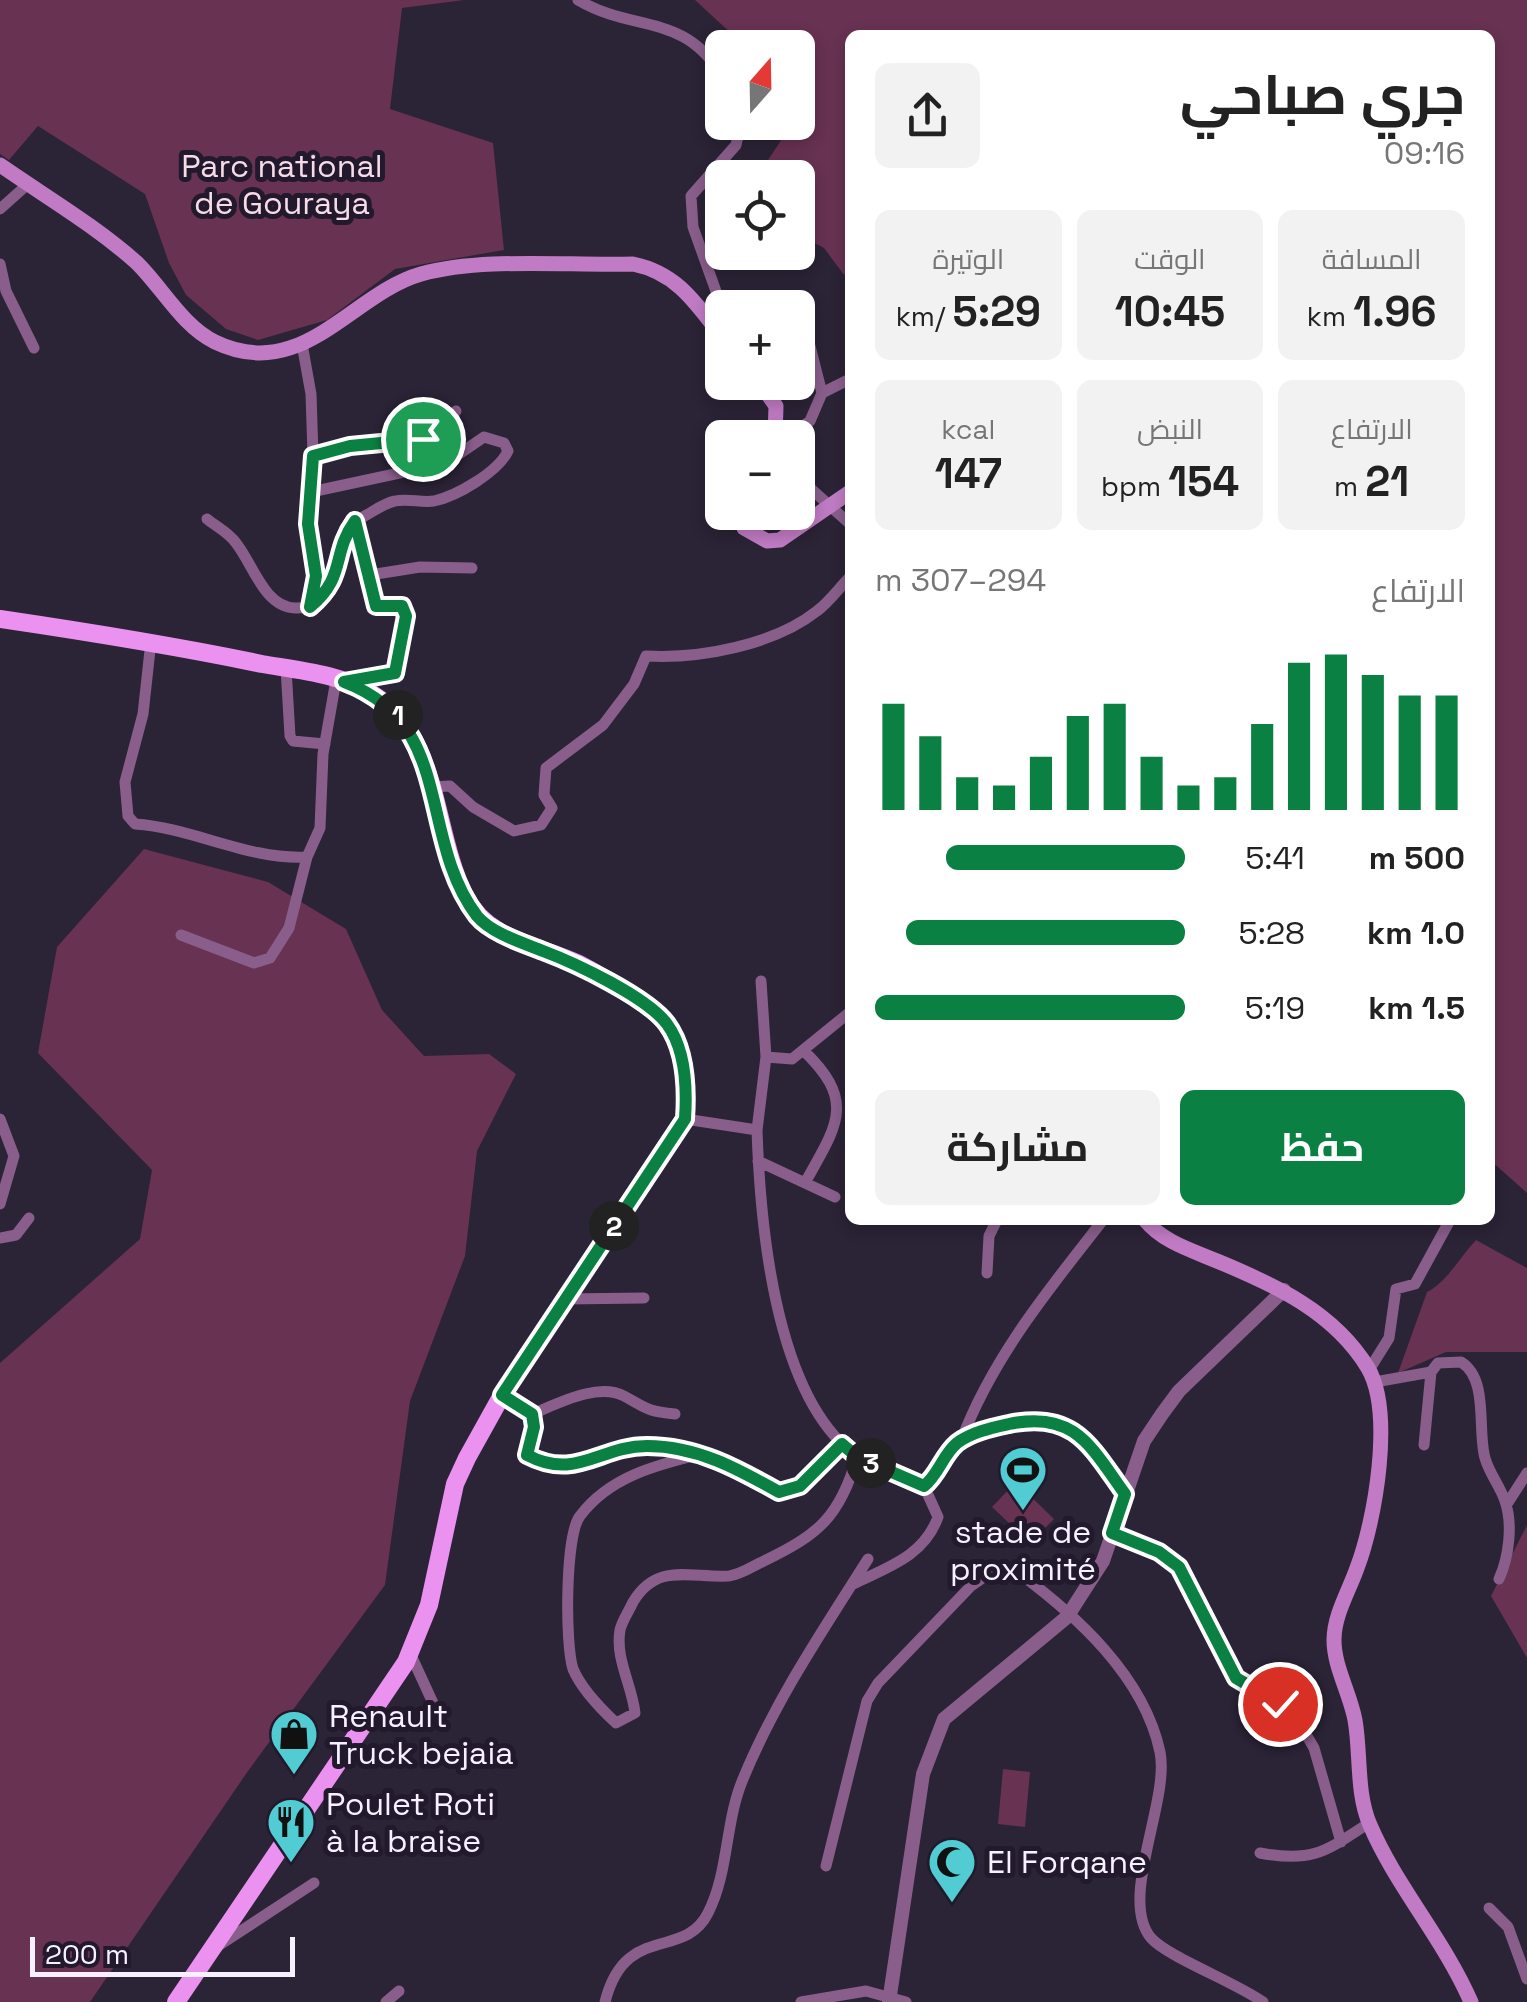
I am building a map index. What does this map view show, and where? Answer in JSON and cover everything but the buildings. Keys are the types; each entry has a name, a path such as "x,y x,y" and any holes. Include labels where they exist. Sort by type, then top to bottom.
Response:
{"main road":[{"path":"0,165 126,254 212,341 256,351 301,344 324,334 399,283 422,274 462,268 617,264 653,268 668,275 705,317"},
{"path":"815,517 845,496"},
{"path":"748,530 767,541 796,530"},
{"path":"0,619 151,641 286,668 371,692 401,718 424,759 464,895 480,920 518,942 580,965 667,1024 688,1084 685,1119 502,1395 455,1484 430,1605 410,1653 176,2002"},
{"path":"1151,1225 1172,1242 1284,1290 1337,1329 1372,1376 1380,1407 1375,1498 1334,1640 1356,1721 1369,1823 1454,1962 1471,2002"}],"street":[{"path":"578,0 593,9 688,35 705,56"},
{"path":"715,290 692,227 691,196 737,140"},
{"path":"0,209 28,184"},
{"path":"0,264 6,292 34,348"},
{"path":"301,344 311,394 313,456 308,524 316,576 310,607"},
{"path":"810,420 822,393 815,366"},
{"path":"822,393 845,382"},
{"path":"313,456 350,446 423,439 456,411"},
{"path":"207,519 232,538 278,604 292,609 310,607 331,590 345,536 355,521 394,501 432,501 457,493 508,451 504,442 484,437 446,463 311,492"},
{"path":"815,492 845,520"},
{"path":"181,935 254,963 270,958 289,928 307,856 320,828 325,744 340,681 395,673 406,610 376,606 355,521"},
{"path":"370,575 420,567 472,568"},
{"path":"431,787 450,786 473,807 514,832 541,825 552,808 544,795 546,768 604,725 634,684 646,656 715,654 762,637 817,612 845,583"},
{"path":"151,641 143,714 125,782 128,816 136,824 170,826 218,844 288,858 307,856"},
{"path":"286,668 290,736 293,741 325,744"},
{"path":"761,981 766,1058 758,1161 769,1270 797,1369 813,1402 842,1444 857,1457 924,1486 938,1517 930,1539 906,1559 852,1584"},
{"path":"766,1058 792,1059 845,1016"},
{"path":"804,1050 825,1070 840,1110 830,1139 806,1181"},
{"path":"0,1119 14,1156 0,1204"},
{"path":"685,1119 758,1130"},
{"path":"758,1161 835,1197"},
{"path":"0,1238 16,1235 30,1218"},
{"path":"987,1273 989,1236 995,1225"},
{"path":"924,1486 960,1440 978,1400 1033,1308 1099,1225"},
{"path":"1431,1372 1372,1376 1389,1338 1396,1288 1415,1284 1447,1225"},
{"path":"890,1998 914,1822 931,1744 944,1719 1067,1617 1085,1594 1112,1533 1144,1441 1170,1402 1284,1290"},
{"path":"565,1299 644,1298"},
{"path":"1424,1444 1431,1372 1438,1364 1454,1362 1468,1368 1478,1386 1485,1459 1507,1504 1508,1549 1499,1579"},
{"path":"1460,1382 1468,1368"},
{"path":"532,1414 596,1392 622,1394 640,1410 675,1414"},
{"path":"502,1395 532,1414 534,1427 527,1455 544,1464 584,1465 610,1453 645,1446 701,1454 745,1470 779,1492 809,1480 842,1444"},
{"path":"960,1440 984,1430 1050,1420 1070,1427 1090,1444 1125,1494"},
{"path":"701,1454 621,1480 578,1517 572,1535 568,1638 574,1669 616,1723 635,1712 632,1685 621,1665 620,1630 644,1584 662,1576 732,1576 801,1543 819,1532 830,1516 857,1457"},
{"path":"1507,1504 1527,1473"},
{"path":"1112,1533 1159,1552 1179,1567 1236,1678 1297,1719 1314,1748 1340,1842"},
{"path":"605,2002 614,1970 628,1956 682,1937 707,1918 741,1783 782,1698 868,1559"},
{"path":"826,1866 867,1700 878,1683 971,1586 997,1568 1016,1571 1132,1682 1161,1755 1142,1884 1141,1916 1151,1938 1263,2002"},
{"path":"410,1653 433,1703"},
{"path":"1260,1853 1297,1860 1323,1853 1369,1823"},
{"path":"206,1954 314,1883"},
{"path":"1489,1908 1508,1926 1527,1979"},
{"path":"386,2002 399,1991"},
{"path":"801,2002 844,1992 906,2002"}],"green space":[{"name":"Parc national de Gouraya","path":"0,0 464,0 402,8 390,109 493,143 504,250 395,269 327,320 258,340 226,329 186,295 169,263 145,194 38,126 9,160 0,154"},
{"path":"695,0 1527,0 1527,1193 1495,1164 1495,30 845,30 844,275 824,248 815,243 815,160 768,160 781,140 815,140 815,30 728,30"},
{"path":"144,849 268,882 346,929 382,1010 424,1056 489,1054 516,1074 477,1151 465,1256 410,1401 385,1585 248,1771 90,2002 0,2002 0,1363 140,1239 152,1170 38,1053 57,947"},
{"path":"1476,1240 1527,1268 1527,1352 1446,1352 1398,1373 1427,1292 1447,1276"},
{"name":"stade de proximité","path":"1016,1482 1054,1519 1030,1543 992,1507"},
{"path":"1527,1525 1527,1658 1491,1596"},
{"path":"1003,1769 1030,1772 1025,1827 998,1824"}],"place":[{"name":"stade de proximité","path":"1023,1512"},
{"name":"Renault Truck bejaia","path":"294,1776"},
{"name":"Poulet Roti à la braise","path":"291,1864"},
{"name":"El Forqane","path":"952,1904"}],"route":[{"path":"423,439 350,446 313,456 308,524 316,556 316,576 310,607 331,590 345,536 355,521 376,606 402,606 406,616 395,673 360,676 344,682 371,692 401,718 424,759 444,838 464,895 480,920 518,942 580,965 667,1024 688,1084 685,1119 502,1395 532,1414 534,1427 527,1455 544,1464 584,1465 610,1453 645,1446 674,1449 745,1470 779,1492 800,1486 842,1444 857,1457 924,1486 960,1440 984,1430 1050,1420 1070,1427 1090,1444 1125,1494 1112,1533 1159,1552 1179,1567 1236,1678 1280,1704"}]}
